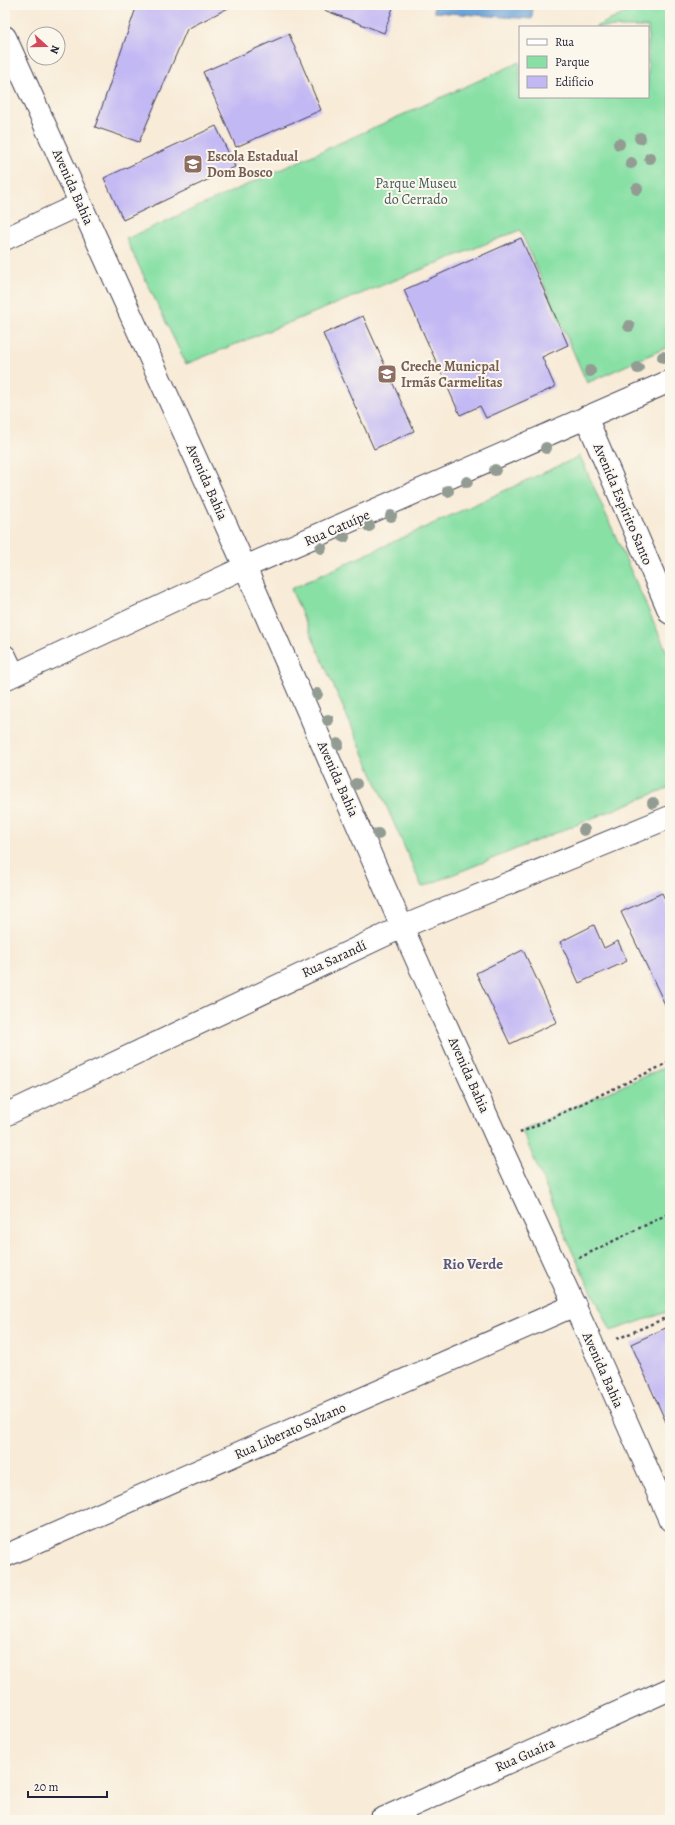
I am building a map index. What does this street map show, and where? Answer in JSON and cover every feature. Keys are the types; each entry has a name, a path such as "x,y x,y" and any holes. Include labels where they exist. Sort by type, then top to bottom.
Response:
{"street":[{"name":"Avenida Bahia","path":"5,37 245,568 402,927 499,1143 594,1348 670,1520"},
{"path":"5,239 80,204"},
{"name":"Rua Catuípe","path":"8,670 245,568 670,381"},
{"name":"Avenida Espírito Santo","path":"586,417 670,613"},
{"name":"Rua Sarandí","path":"5,1114 402,927 670,817"},
{"name":"Rua Liberato Salzano","path":"5,1556 574,1305"},
{"name":"Rua Guaíra","path":"380,1820 670,1689"}],"path":[{"path":"499,1143 670,1062"},
{"path":"556,1265 574,1260 670,1213"},
{"path":"594,1348 670,1316"}],"green space":[{"name":"Parque Museu do Cerrado","path":"643,5 670,5 670,346 587,383 520,230 186,364 126,239 519,62 519,98 649,98 649,26 597,26"},
{"path":"580,456 670,659 670,787 422,887 291,589"},
{"path":"670,1065 670,1311 611,1331 572,1251 522,1130"}],"water":[{"path":"434,5 533,5 532,19 434,12"}],"building":[{"path":"128,5 234,5 187,29 139,142 95,127 136,8"},
{"path":"311,5 394,5 384,33"},
{"path":"289,34 321,110 236,147 203,72"},
{"path":"216,126 235,167 123,220 104,178"},
{"path":"521,238 568,345 542,357 555,387 486,418 480,406 460,415 404,290"},
{"path":"363,316 414,431 374,449 323,334"},
{"path":"662,893 670,910 670,1015 621,912"},
{"path":"594,925 604,948 618,941 627,961 579,983 560,942"},
{"path":"523,950 557,1022 510,1044 476,973"},
{"path":"670,1326 670,1431 631,1344"}],"place":[{"name":"Escola Estadual Dom Bosco","path":"193,164"},
{"name":"Creche Municpal Irmãs Carmelitas","path":"387,374"}],"district":[{"name":"Rio Verde","path":"473,1264"}]}
